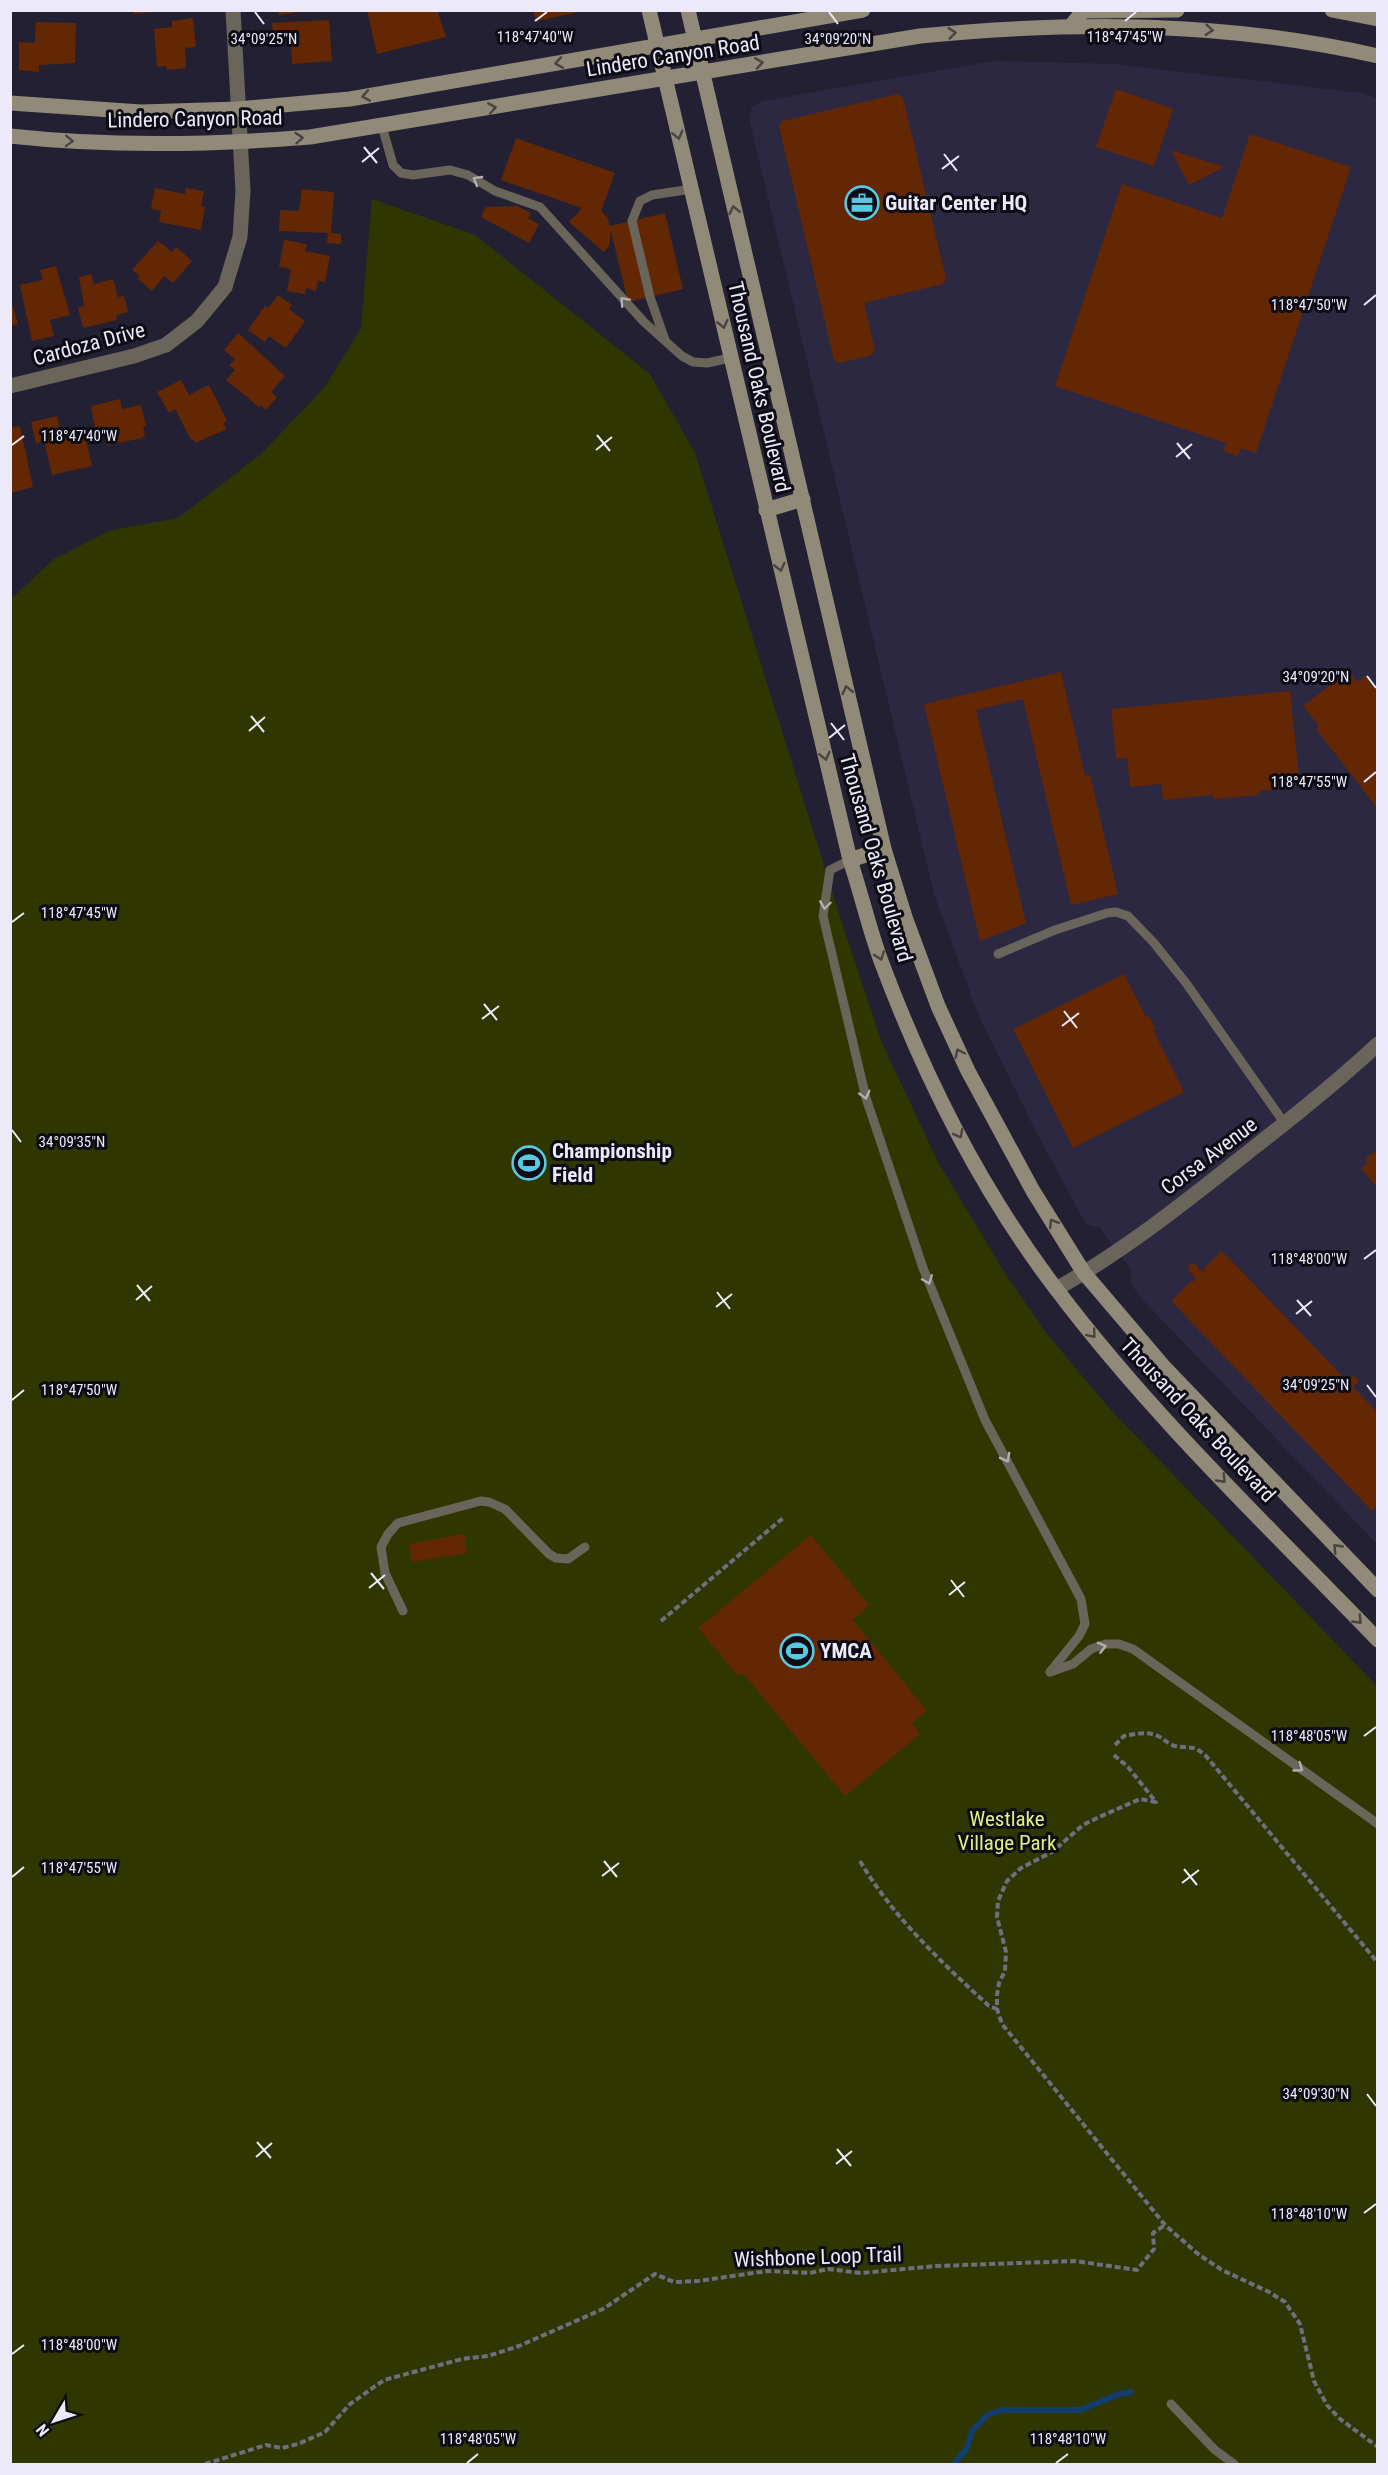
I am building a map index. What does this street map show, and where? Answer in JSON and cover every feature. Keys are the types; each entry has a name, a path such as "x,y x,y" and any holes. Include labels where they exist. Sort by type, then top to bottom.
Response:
{"main road":[{"name":"Thousand Oaks Boulevard","path":"649,10 850,860 881,959 912,1037 976,1165 1056,1289 1136,1390 1377,1640"},
{"name":"Thousand Oaks Boulevard","path":"688,10 884,849 905,917 938,1006 968,1071 1033,1191 1084,1273 1165,1368 1377,1590"},
{"name":"Lindero Canyon Road","path":"10,103 141,112 238,109 350,99 863,10"},
{"path":"1071,26 1083,11 1177,10"},
{"path":"1332,10 1377,19"},
{"name":"Lindero Canyon Road","path":"10,136 53,141 125,144 241,142 310,137 920,36 1008,28 1173,27 1260,35 1377,56"},
{"path":"766,510 803,499"},
{"path":"850,860 884,849"}],"street":[{"name":"Cardoza Drive","path":"10,386 134,356 166,345 197,321 225,287 240,237 243,191 233,10"},
{"name":"Corsa Avenue","path":"1056,1289 1084,1273 1186,1201 1327,1091 1377,1044"}],"lane":[{"path":"382,126 393,165 401,172 413,174 450,170 468,175 495,191 540,207 644,322 682,356 693,362 707,363 730,358"},
{"path":"666,342 650,297 632,221 640,201 652,195 692,189"},
{"path":"850,860 830,870 823,916 866,1098 923,1268 985,1420 1081,1599 1085,1613 1084,1624 1079,1636 1050,1672 1073,1664 1091,1649 1106,1644 1119,1644 1133,1649 1377,1824"},
{"path":"998,954 1055,930 1107,913 1116,912 1128,916 1155,943 1186,983 1285,1124"},
{"path":"403,1611 385,1573 381,1547 388,1534 398,1523 481,1501 505,1509 549,1554 556,1558 568,1559 585,1547"},
{"path":"1171,2404 1215,2450 1234,2464"}],"path":[{"path":"661,1621 783,1518"},
{"path":"1115,1745 1124,1736 1145,1733 1158,1736 1177,1746 1190,1746 1198,1749 1377,1963"},
{"path":"1114,1755 1128,1767 1156,1802 1140,1800 1097,1818 1083,1826 1052,1852 1021,1868 1007,1881 998,1901 997,1917 1006,1952 1005,1971 999,1983 997,2008 1002,2024 1011,2038 1165,2225 1198,2254 1222,2270 1285,2302 1300,2324 1314,2381 1327,2405 1340,2419 1377,2447"},
{"path":"860,1861 874,1884 915,1935 983,2000 997,2008"},
{"name":"Wishbone Loop Trail","path":"205,2464 266,2445 282,2448 298,2444 325,2432 350,2404 384,2380 462,2359 488,2356 519,2346 603,2309 655,2274 674,2282 698,2281 767,2271 810,2273 828,2269 861,2272 936,2266 1075,2261 1137,2270 1154,2249 1153,2233 1165,2225"}],"shaded area":[{"path":"993,61 1113,64 1361,93 1377,98 1377,1544 1140,1297 1131,1284 1131,1270 1100,1228 1086,1224 1034,1128 978,1014 934,894 749,118 752,107 763,101"}],"green space":[{"name":"Westlake Village Park","path":"372,199 475,235 650,374 695,453 842,923 882,1043 938,1162 1008,1278 1047,1334 1110,1409 1377,1686 1377,2464 11,2464 11,599 54,559 111,530 178,518 261,454 324,388 361,328"}],"building":[{"path":"134,10 155,10 155,12 134,14"},
{"path":"278,10 295,10 295,13 279,15"},
{"path":"367,10 443,10 438,13 446,37 377,54"},
{"path":"533,10 584,10 584,11 536,21"},
{"path":"193,18 196,47 185,48 186,68 167,70 166,66 157,67 154,29 172,27 172,21"},
{"path":"329,20 332,61 292,64 291,43 274,44 272,23"},
{"path":"36,22 76,23 75,63 39,65 39,72 19,70 19,42 35,43"},
{"path":"1116,89 1173,109 1154,166 1096,147"},
{"name":"Guitar Center HQ","path":"898,94 903,98 946,279 943,284 864,303 875,350 872,355 839,363 834,360 779,126 782,121"},
{"path":"1250,134 1351,167 1256,453 1241,448 1238,456 1223,451 1226,443 1055,386 1122,184 1222,218"},
{"path":"516,138 615,173 601,211 607,217 610,226 665,213 683,289 628,302 611,231 609,246 604,252 569,222 582,208 501,180"},
{"path":"1171,150 1224,167 1189,185"},
{"path":"155,188 185,194 186,188 204,191 201,206 205,207 201,230 159,222 161,211 151,209"},
{"path":"302,189 334,192 331,233 341,234 341,244 327,243 328,233 279,231 280,210 299,211"},
{"path":"517,206 531,213 528,218 539,224 529,243 481,217 486,207"},
{"path":"284,240 307,244 305,251 330,256 325,282 318,281 316,291 306,288 305,294 287,291 291,270 279,266"},
{"path":"158,241 172,252 176,247 192,261 173,283 164,276 152,291 138,279 140,276 132,270"},
{"path":"56,266 70,315 50,320 54,336 32,341 20,285 43,280 40,270"},
{"path":"91,274 94,284 113,279 118,297 124,296 128,312 116,315 117,320 83,328 78,308 84,306 79,277"},
{"path":"278,295 292,305 289,309 305,321 286,348 269,336 265,342 248,330 265,306 268,308"},
{"path":"10,297 18,324 10,326"},
{"path":"238,333 285,376 271,392 277,397 266,410 226,380 235,370 229,365 235,359 224,350"},
{"path":"181,380 189,395 209,385 227,421 223,423 227,429 195,443 193,439 191,440 175,409 169,413 157,392"},
{"path":"120,399 122,409 141,405 146,426 143,426 145,436 107,445 103,426 95,428 91,406"},
{"path":"57,416 61,432 83,427 92,466 52,475 44,441 36,443 31,422"},
{"path":"20,426 33,487 10,493 10,428"},
{"path":"1349,671 1357,682 1366,676 1378,692 1378,809 1316,729 1319,726 1303,706"},
{"path":"1061,672 1085,776 1090,775 1118,894 1071,905 1023,699 976,710 1026,923 980,941 924,704"},
{"path":"1290,691 1300,786 1260,791 1260,795 1214,799 1214,795 1163,800 1161,784 1130,787 1127,758 1116,759 1111,709"},
{"path":"1124,974 1146,1017 1149,1016 1156,1029 1153,1030 1184,1092 1073,1148 1013,1029"},
{"path":"1378,1149 1378,1189 1361,1168 1368,1163 1365,1159"},
{"path":"1222,1251 1347,1381 1353,1375 1359,1381 1353,1387 1378,1413 1378,1506 1372,1511 1171,1301 1192,1280 1194,1282 1196,1279 1188,1270 1189,1265 1194,1263 1203,1273 1205,1271 1203,1269"},
{"path":"464,1534 467,1553 412,1562 409,1544"},
{"name":"YMCA","path":"811,1535 869,1605 853,1620 927,1711 912,1723 920,1734 845,1796 743,1673 738,1676 698,1628"}],"waterway":[{"path":"954,2464 967,2448 972,2431 987,2415 1002,2410 1080,2410 1119,2394 1131,2392"}],"place":[{"name":"Guitar Center HQ","path":"862,203"},
{"name":"Championship Field","path":"529,1163"},
{"name":"YMCA","path":"797,1651"}]}
